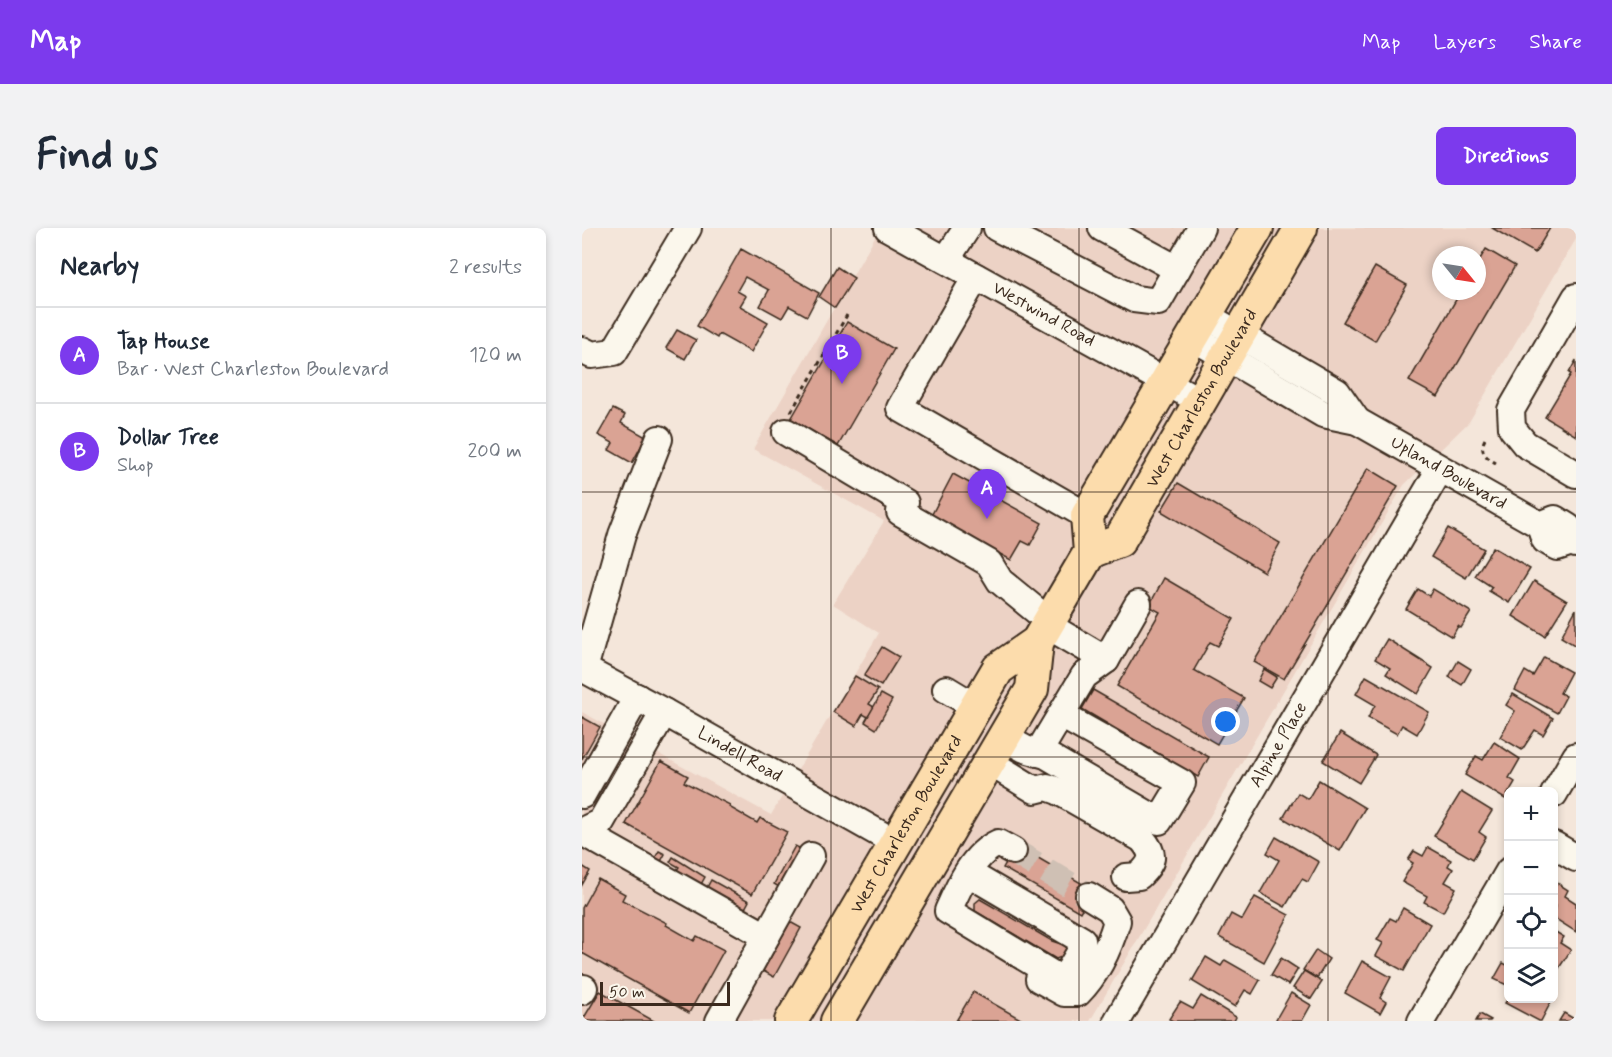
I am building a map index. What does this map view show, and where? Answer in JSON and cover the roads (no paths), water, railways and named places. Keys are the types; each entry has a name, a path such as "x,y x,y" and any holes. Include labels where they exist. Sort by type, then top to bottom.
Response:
{"main road":[{"path":"1090,552 1087,516 1257,228"},
{"name":"West Charleston Boulevard","path":"791,1021 998,669 1044,629 1090,552 1119,541 1301,228"},
{"name":"West Charleston Boulevard","path":"837,1021 1032,688 1044,629"},
{"path":"991,759 976,766 977,746 986,725 998,669"},
{"path":"885,939 879,911 896,882 902,861 896,843 917,836 991,759"}],"street":[{"path":"582,350 592,355 614,352 688,228"},
{"name":"Westwind Road","path":"888,228 1200,400"},
{"path":"946,260 967,228"},
{"path":"997,228 1134,299 1158,302 1201,228"},
{"path":"1102,228 1177,269"},
{"path":"976,278 900,408 1087,516"},
{"path":"1576,297 1510,410 1512,428 1525,444 1576,474"},
{"name":"Upland Boulevard","path":"1199,326 1233,346 1323,414 1357,421 1540,525 1555,519 1568,527 1574,543"},
{"path":"787,425 905,503 900,513 989,563 1000,581 1044,629 1106,660"},
{"path":"583,668 622,535 659,439"},
{"name":"Alpine Place","path":"1117,1021 1440,469"},
{"path":"1038,753 1084,676 1106,660 1138,604"},
{"name":"Lindell Road","path":"583,668 896,843"},
{"path":"946,689 976,707"},
{"path":"617,794 586,788 637,697"},
{"path":"582,832 601,822 664,712"},
{"path":"991,759 1025,749 1046,755 1159,821 1182,783 1061,715"},
{"path":"1558,787 1576,756"},
{"path":"991,759 1031,797 1047,787 1058,791 1142,839 1152,854 1149,866 1139,876 1126,877"},
{"path":"582,832 766,936"},
{"path":"1013,851 998,843 987,848 977,858 957,893 958,933 1064,993 1078,993 1088,982 1112,940 1117,921 1110,909 1089,896"},
{"path":"1558,847 1576,858"},
{"path":"719,1021 811,856"},
{"path":"922,876 957,893"},
{"path":"1421,1021 1504,880"}],"tunnel":[{"path":"1013,851 1089,896"}],"place":[{"name":"Dollar Tree","path":"842,384"},
{"name":"Tap House","path":"987,519"}]}
